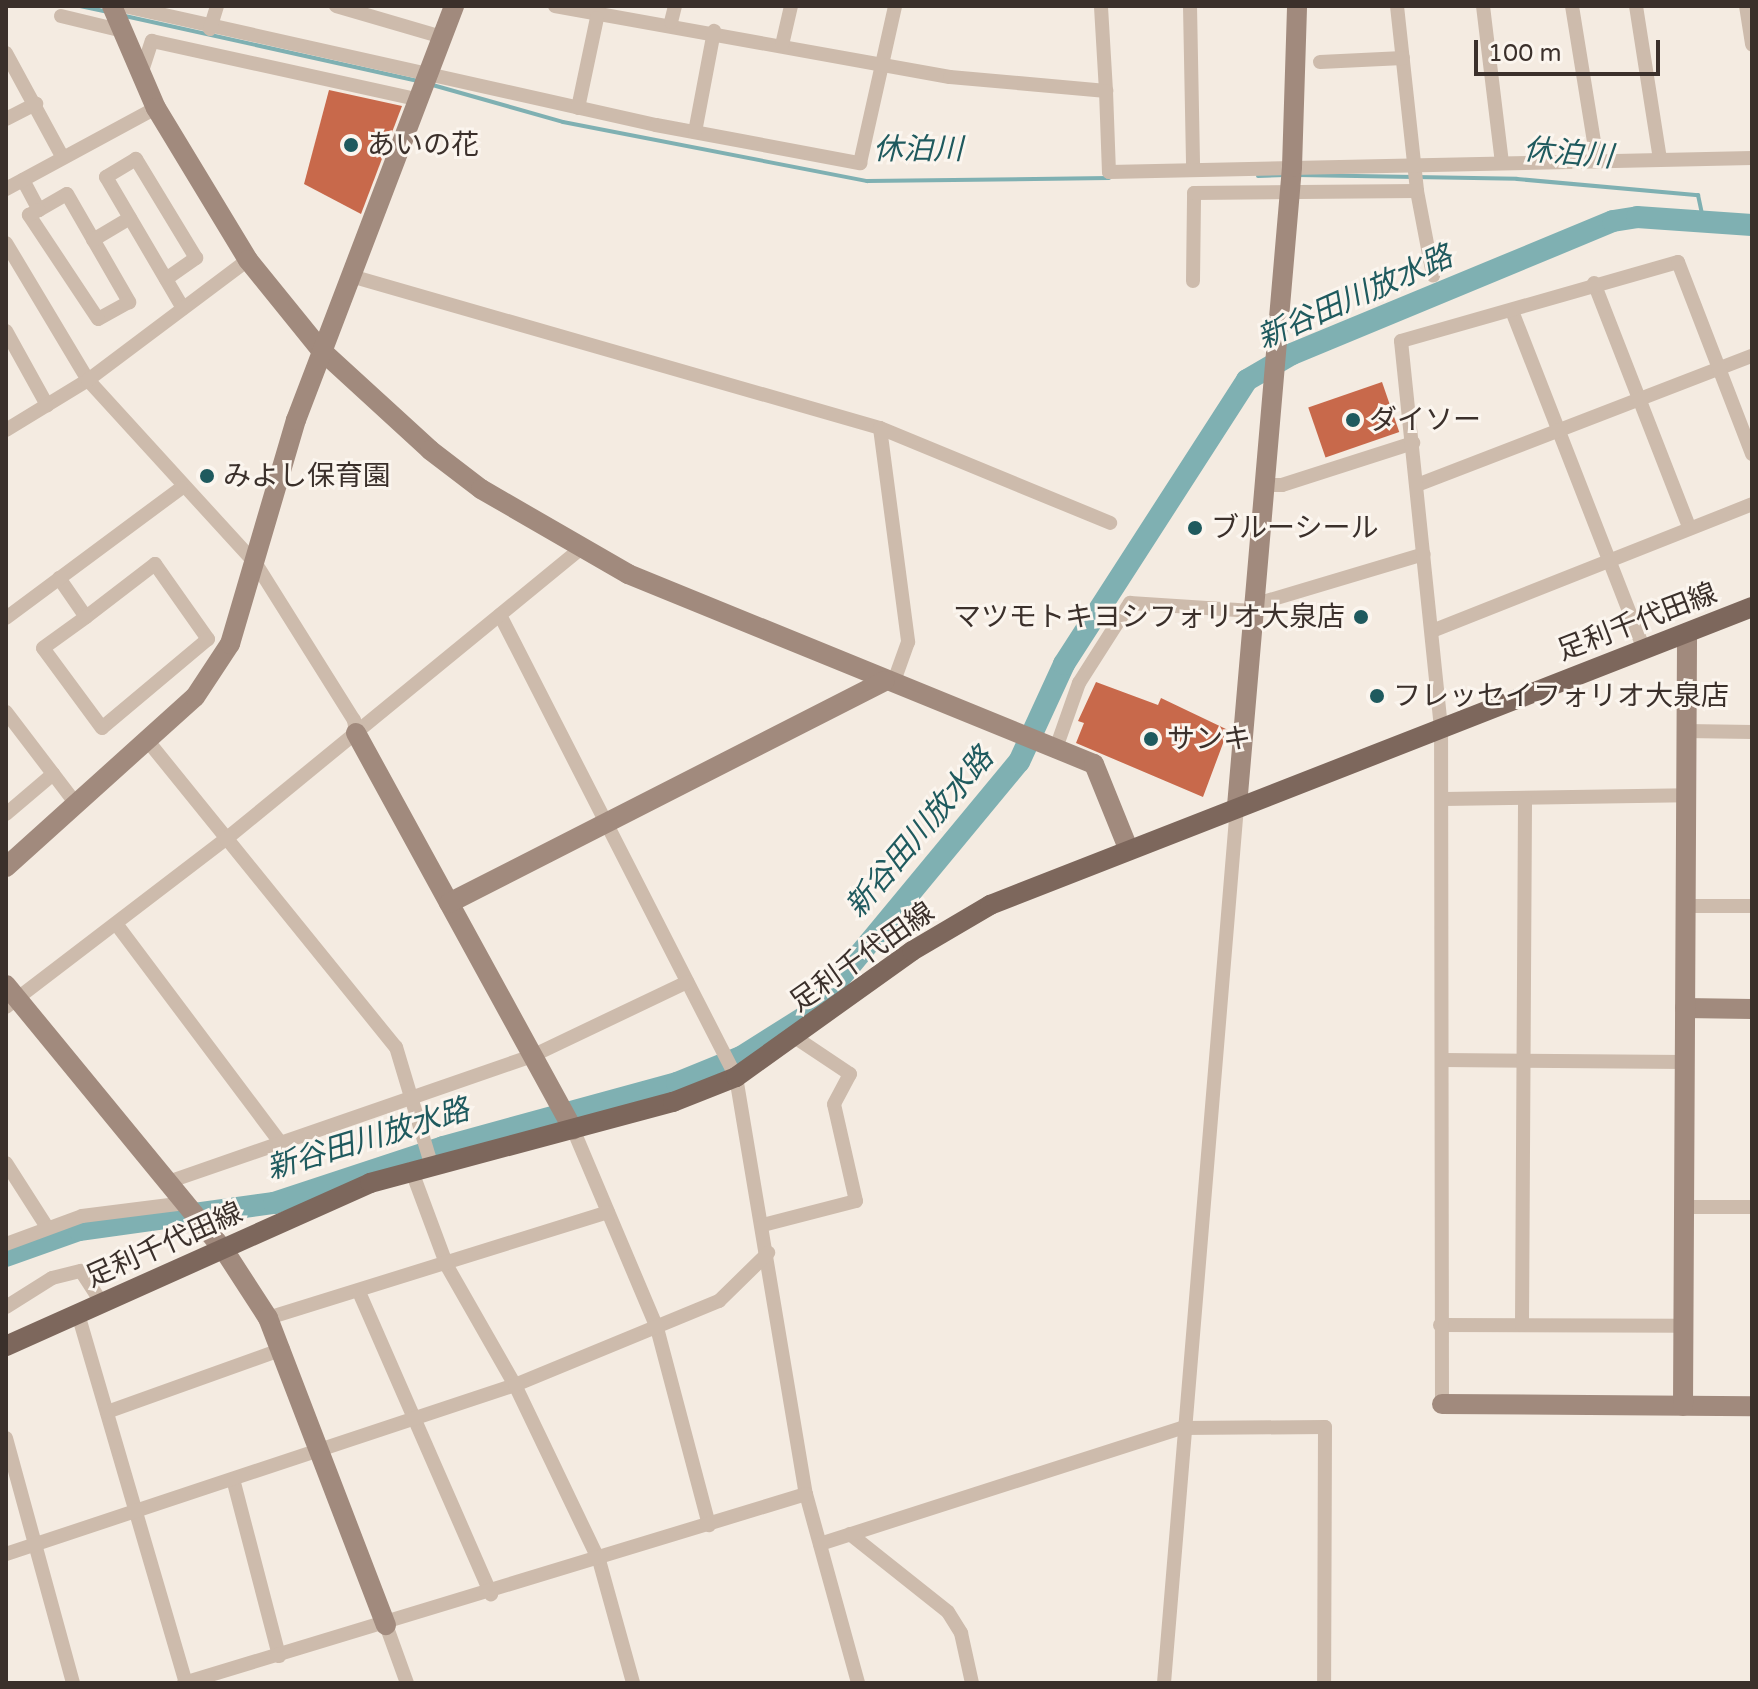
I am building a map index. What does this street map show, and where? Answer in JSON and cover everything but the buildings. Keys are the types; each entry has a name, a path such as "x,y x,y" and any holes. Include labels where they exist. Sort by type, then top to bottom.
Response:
{"main road":[{"name":"足利千代田線","path":"6,1346 424,1163 571,1125 736,1077 796,1038 912,951 990,905 1128,848 1752,607"}],"street":[{"path":"210,29 217,6"},
{"path":"336,6 442,37"},
{"path":"6,867 147,740 214,672 230,644 321,350 454,6"},
{"path":"555,6 597,18 671,22 882,67 999,85 1106,91"},
{"path":"671,22 675,6"},
{"path":"782,45 791,6"},
{"path":"141,74 152,41 420,88 578,108 860,163 895,6"},
{"path":"1101,6 1109,172 1193,168 1417,191"},
{"path":"1190,6 1193,168"},
{"path":"1164,1683 1182,1428 1290,176 1297,6"},
{"path":"1397,6 1417,191 1433,275"},
{"path":"1483,6 1502,162"},
{"path":"1572,6 1597,161"},
{"path":"1636,6 1660,159"},
{"path":"1746,6 1752,45"},
{"path":"119,15 156,108 248,260 321,350 430,450 579,550 1100,771 1128,848"},
{"path":"61,16 119,15 210,29 420,88"},
{"path":"578,108 597,18"},
{"path":"695,132 714,31"},
{"path":"6,53 63,158"},
{"path":"1320,62 1403,58"},
{"path":"6,119 36,104"},
{"path":"6,189 156,108"},
{"path":"1193,281 1194,193 1290,176 1416,165 1752,158"},
{"path":"166,279 196,258 136,159 106,177 183,308"},
{"path":"23,180 39,210"},
{"path":"67,194 129,302 98,319 29,215 39,210 67,194"},
{"path":"93,240 130,218"},
{"path":"6,243 88,380 181,488 216,517 256,564 354,720 356,733 571,1125 657,1328 709,1525"},
{"path":"6,430 88,380 248,260"},
{"path":"1752,454 1678,262 1405,336 1441,728 1444,799 1442,1404 1752,1406"},
{"path":"351,276 880,428 1110,523"},
{"path":"1594,283 1689,527"},
{"path":"1512,311 1644,650"},
{"path":"6,331 47,405"},
{"path":"1417,485 1752,356"},
{"path":"449,903 605,821 889,683 908,642 880,428"},
{"path":"1263,485 1282,485 1413,443"},
{"path":"6,618 181,488"},
{"path":"1432,631 1752,504"},
{"path":"407,1683 283,1349 268,1318 207,1228 10,997 117,925 579,550"},
{"path":"1047,747 1079,683 1130,603 1253,608 1424,554"},
{"path":"155,564 208,639 102,728 43,648 86,617 155,564"},
{"path":"59,578 86,617"},
{"path":"500,615 736,1077 768,1253 806,1494 858,1683"},
{"path":"1683,1406 1687,633"},
{"path":"6,712 76,804"},
{"path":"1686,731 1752,732"},
{"path":"147,740 396,1047 424,1135 424,1163 447,1266 515,1385 599,1560 633,1683"},
{"path":"6,814 53,774"},
{"path":"1444,799 1686,795"},
{"path":"1522,1325 1526,1065 1525,799"},
{"path":"1687,906 1752,906"},
{"path":"117,925 283,1146"},
{"path":"168,1182 177,1174 283,1146 532,1056 687,982"},
{"path":"1685,1008 1752,1009"},
{"path":"763,1225 856,1201 834,1104 850,1074 796,1038"},
{"path":"1444,1060 1526,1065 1685,1062"},
{"path":"6,1163 47,1227"},
{"path":"6,1244 82,1216 188,1207"},
{"path":"1684,1207 1752,1207"},
{"path":"268,1318 447,1266 608,1212"},
{"path":"6,1554 515,1385 719,1301 768,1253"},
{"path":"6,1307 52,1278 81,1271 102,1303"},
{"path":"359,1292 491,1594"},
{"path":"78,1314 185,1683 491,1594 806,1494"},
{"path":"1440,1325 1683,1326"},
{"path":"107,1412 283,1349"},
{"path":"820,1544 1182,1428 1325,1427 1324,1683"},
{"path":"6,1438 73,1683"},
{"path":"233,1479 279,1656"},
{"path":"850,1534 948,1612 961,1633 972,1683"}],"waterway":[{"name":"休泊川","path":"80,6 108,12"},
{"name":"休泊川","path":"125,16 417,81"},
{"name":"休泊川","path":"429,84 563,122 867,181 1109,178"},
{"path":"1258,176 1285,175"},
{"name":"休泊川","path":"1298,175 1517,179 1698,195 1704,223"},
{"name":"新谷田川放水路","path":"6,1256 79,1230 274,1203 443,1147 677,1083 741,1057 811,1013 1019,762 1064,664 1247,380 1292,354 1613,221 1637,217 1752,225"}],"place":[{"name":"あいの花","path":"351,145"},
{"name":"ダイソー","path":"1353,420"},
{"name":"みよし保育園","path":"207,476"},
{"name":"ブルーシール","path":"1195,528"},
{"name":"マツモトキヨシフォリオ大泉店","path":"1361,617"},
{"name":"フレッセイフォリオ大泉店","path":"1377,696"},
{"name":"サンキ","path":"1151,739"}]}
